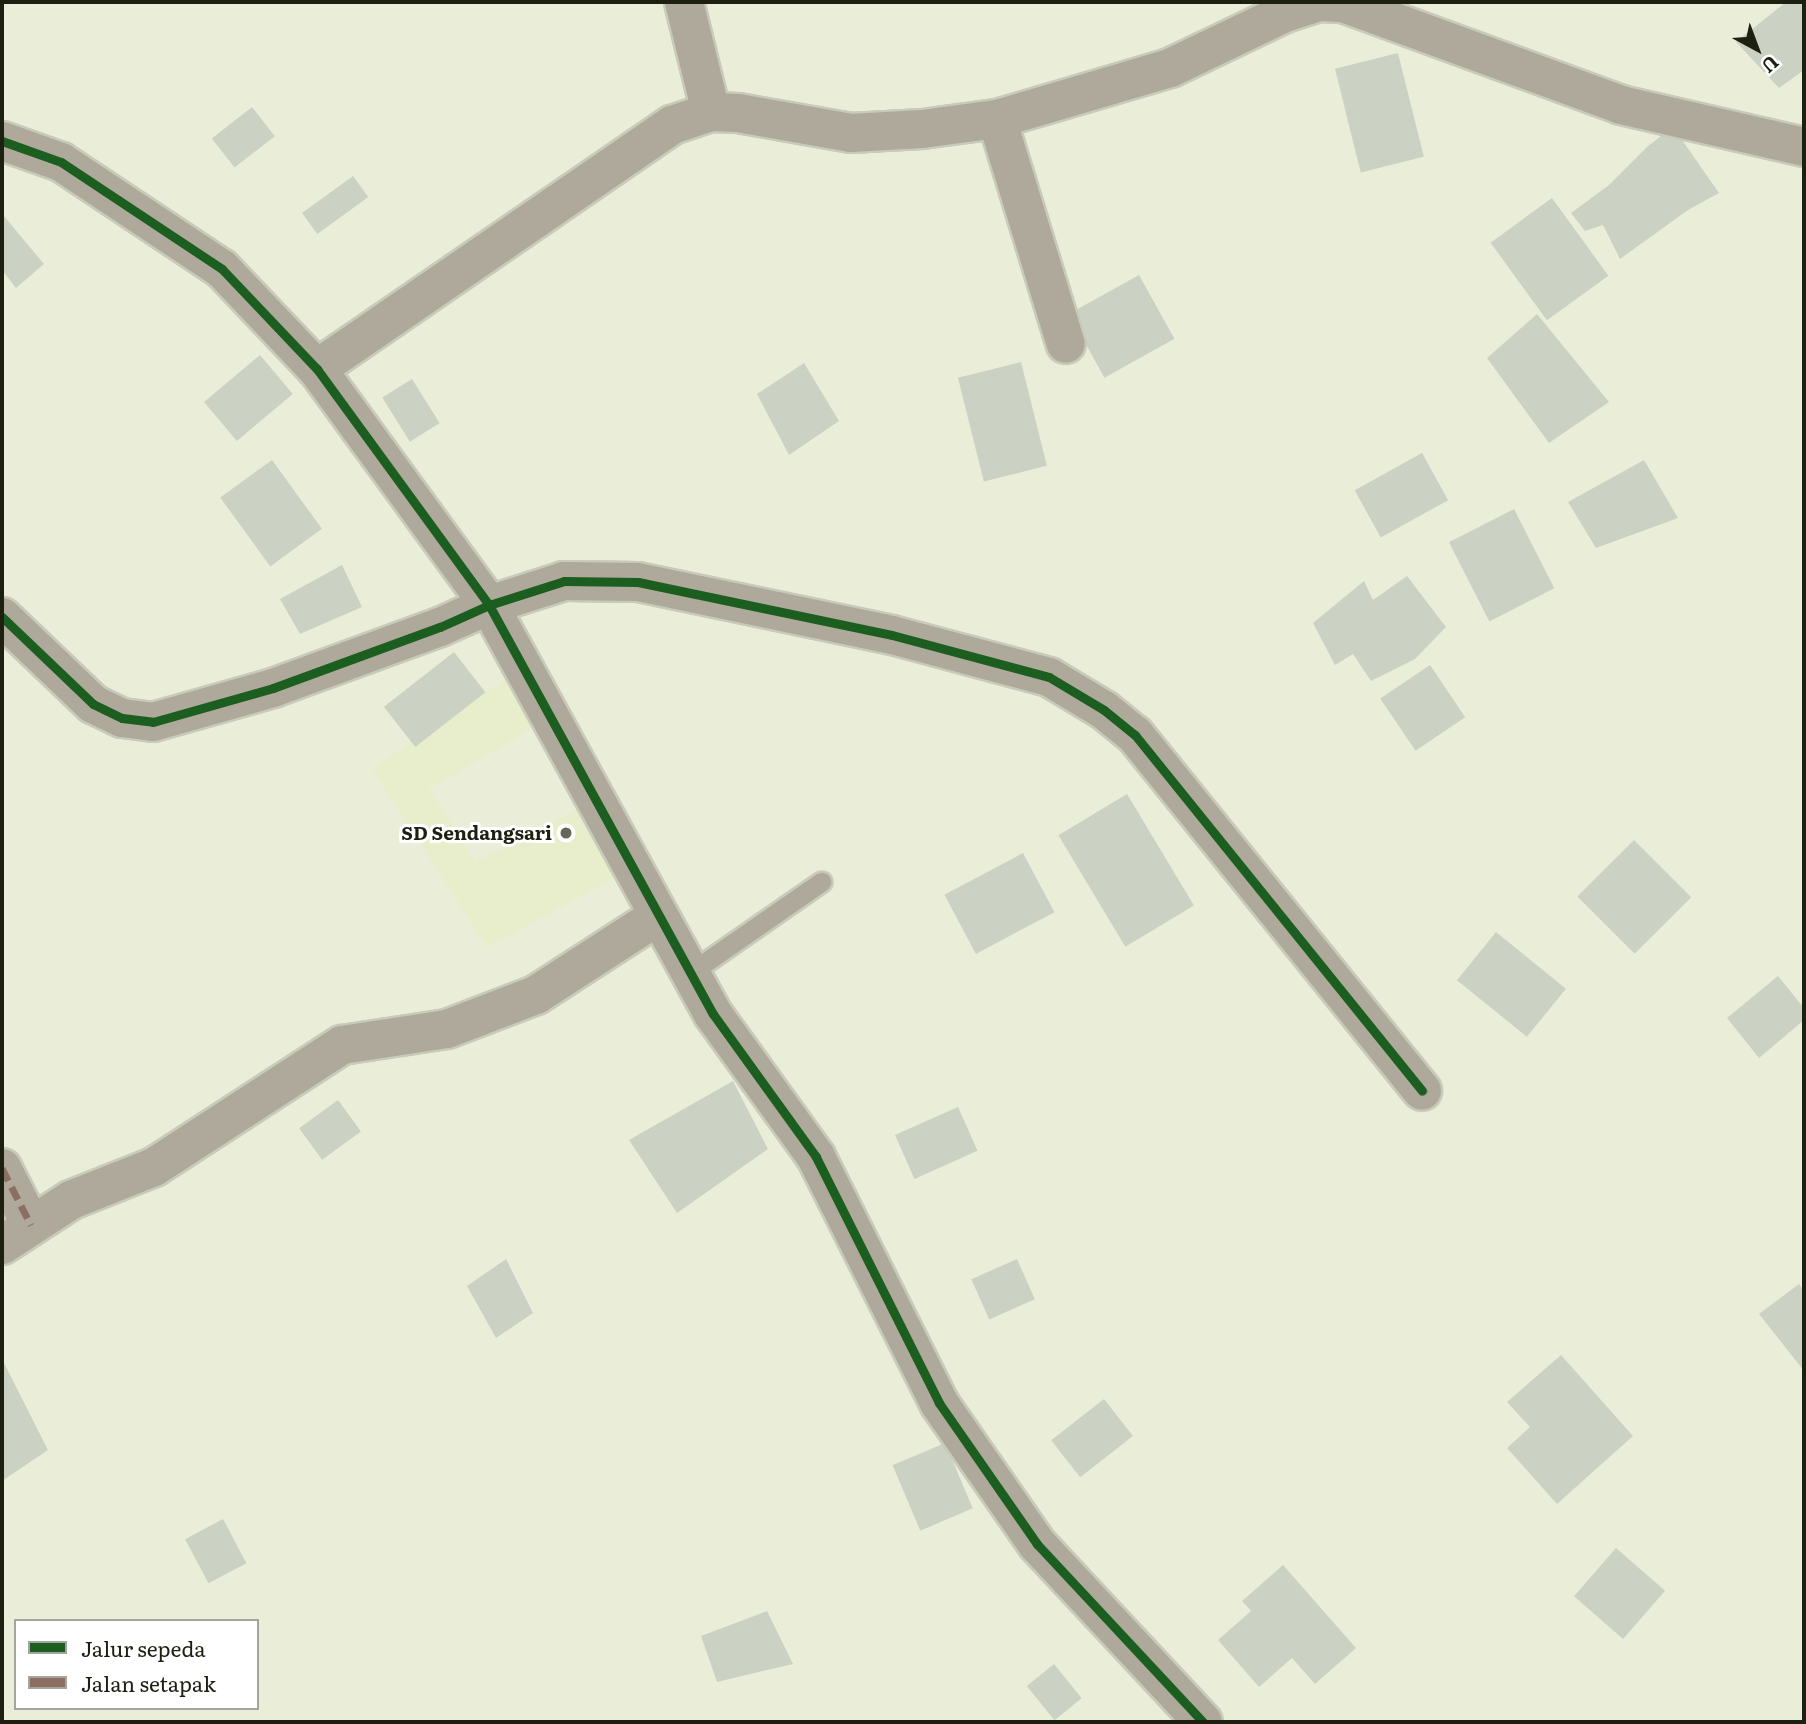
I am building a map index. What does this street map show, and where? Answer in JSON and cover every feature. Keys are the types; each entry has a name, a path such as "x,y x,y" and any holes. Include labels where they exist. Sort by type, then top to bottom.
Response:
{"street":[{"path":"684,2 711,112"},
{"path":"317,369 672,125 711,112 738,113 851,133 922,129 997,119 1170,68 1285,13 1319,2 1343,3 1621,105 1804,147"},
{"path":"997,119 1066,344"},
{"path":"2,141 61,162 222,269 317,369 489,605 713,1014 816,1157 939,1403 1037,1544 1203,1722"},
{"path":"2,617 93,704 122,718 153,722 273,688 440,628 489,605 564,581 638,582 892,635 1049,677 1104,710 1135,734 1422,1091"},
{"path":"2,1168 17,1235 71,1200 154,1167 342,1045 447,1028 536,995 658,916"}],"lane":[{"path":"690,973 821,882"}],"shaded area":[{"name":"SD Sendangsari","path":"511,675 542,723 429,789 476,862 584,805 628,871 487,947 372,769"}],"building":[{"path":"1786,2 1804,2 1804,70 1779,88 1736,42"},
{"path":"1398,53 1424,157 1361,173 1335,69"},
{"path":"252,107 275,136 235,168 212,138"},
{"path":"1673,127 1719,193 1688,210 1620,259 1603,225 1585,231 1571,213 1609,185 1648,146"},
{"path":"353,176 368,197 317,234 302,213"},
{"path":"1552,198 1608,276 1547,320 1491,243"},
{"path":"3,215 44,264 16,288 2,270"},
{"path":"1139,275 1174,339 1104,378 1069,314"},
{"path":"1537,314 1609,402 1549,443 1487,358"},
{"path":"260,355 293,394 237,441 204,402"},
{"path":"1021,362 1047,466 984,482 958,378"},
{"path":"804,363 839,421 789,455 757,394"},
{"path":"412,379 440,423 410,442 382,398"},
{"path":"1422,453 1448,500 1381,538 1355,490"},
{"path":"272,460 322,529 270,566 220,498"},
{"path":"1644,460 1678,518 1596,548 1568,502"},
{"path":"1514,509 1554,588 1489,621 1449,542"},
{"path":"342,565 362,607 300,634 280,599"},
{"path":"1407,576 1446,627 1415,659 1371,681 1353,654 1335,665 1313,623 1364,581 1373,600"},
{"path":"454,652 485,692 415,747 384,707"},
{"path":"1430,665 1465,717 1415,751 1380,699"},
{"path":"1127,794 1194,905 1125,947 1058,835"},
{"path":"1634,840 1691,897 1635,954 1577,897"},
{"path":"1023,853 1054,912 976,954 944,895"},
{"path":"1496,932 1566,989 1527,1037 1457,980"},
{"path":"1778,976 1804,1008 1804,1020 1759,1058 1727,1018"},
{"path":"733,1081 768,1149 677,1213 629,1140"},
{"path":"338,1100 361,1132 322,1160 299,1128"},
{"path":"958,1107 978,1151 914,1179 895,1135"},
{"path":"506,1259 533,1313 496,1338 467,1286"},
{"path":"1017,1259 1035,1299 989,1320 971,1279"},
{"path":"1799,1284 1804,1291 1804,1371 1759,1314"},
{"path":"1561,1355 1633,1436 1557,1504 1507,1448 1530,1427 1507,1402"},
{"path":"2,1359 48,1450 2,1481"},
{"path":"1104,1399 1133,1436 1080,1477 1051,1440"},
{"path":"945,1443 973,1508 920,1531 893,1465"},
{"path":"223,1519 246,1563 209,1583 185,1539"},
{"path":"1616,1548 1665,1591 1623,1639 1574,1596"},
{"path":"1283,1565 1356,1648 1315,1684 1292,1658 1259,1687 1218,1640 1251,1611 1242,1601"},
{"path":"767,1611 793,1664 717,1682 701,1636"},
{"path":"1054,1664 1082,1698 1054,1720 1027,1686"}],"marked path":[{"path":"2,1168 31,1225"}],"cycle path":[{"path":"2,141 61,162 222,269 317,369 489,605 713,1014 816,1157 939,1403 1037,1544 1203,1722"},
{"path":"2,617 93,704 122,718 153,722 273,688 440,627 489,605 564,581 638,582 892,635 1049,677 1104,710 1135,735 1422,1091"}],"place":[{"name":"SD Sendangsari","path":"566,833"}]}
